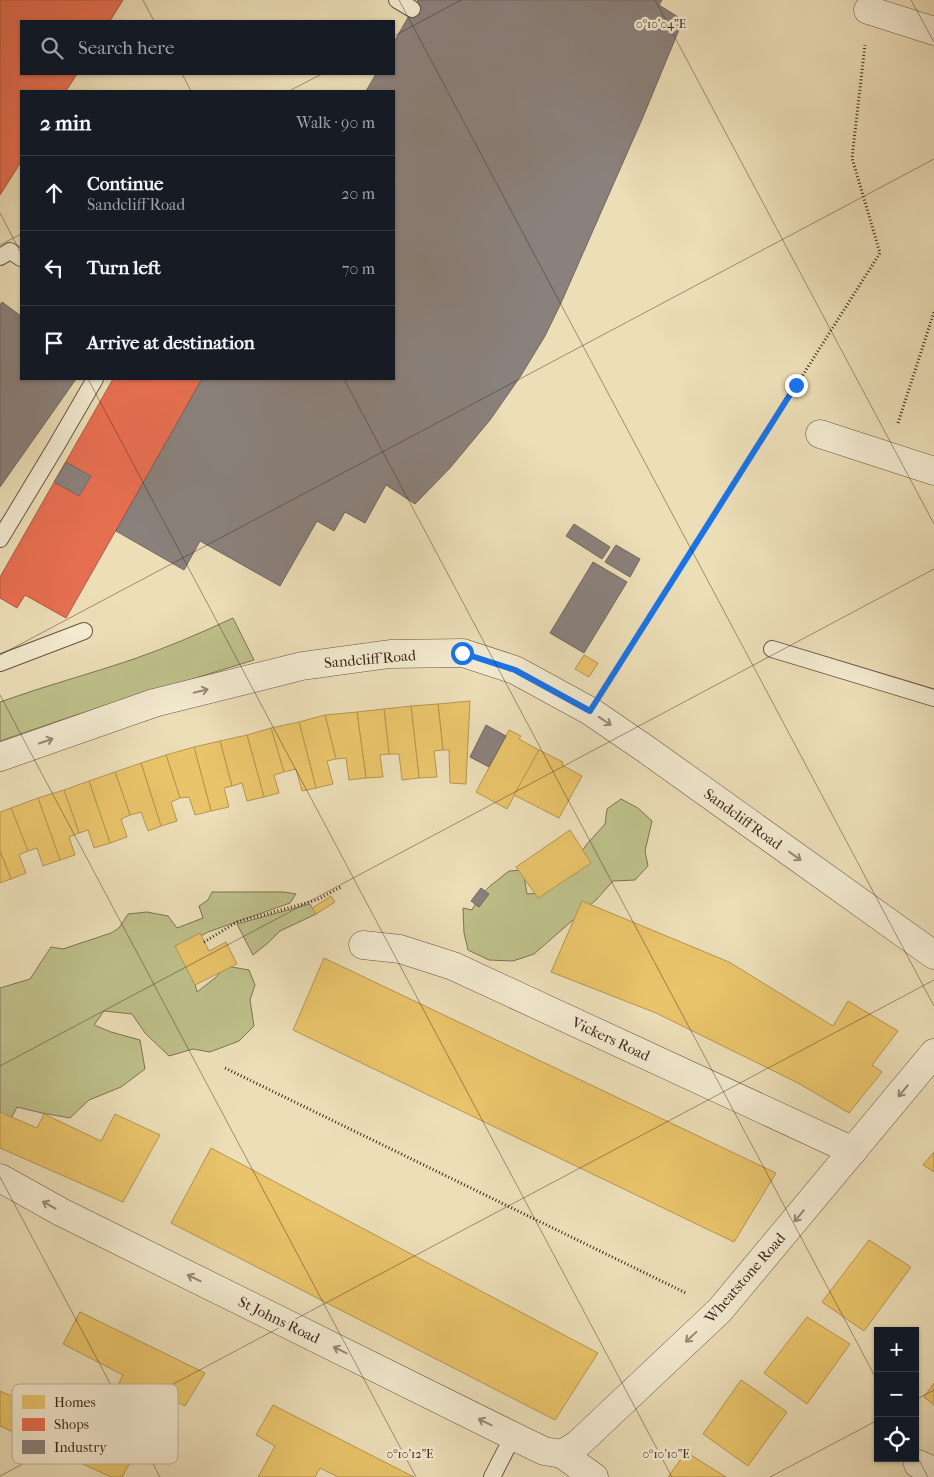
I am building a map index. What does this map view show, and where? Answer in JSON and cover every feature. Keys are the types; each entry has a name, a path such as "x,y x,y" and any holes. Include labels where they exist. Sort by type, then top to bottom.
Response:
{"street":[{"path":"868,10 934,31"},
{"path":"820,434 934,471"},
{"name":"Sandcliff Road","path":"0,757 154,703 302,666 390,654 462,653 515,670 590,711 934,955"},
{"name":"Vickers Road","path":"363,945 400,949 453,966 854,1151"},
{"name":"Wheatstone Road","path":"562,1454 578,1444 720,1310 934,1053"},
{"name":"St Johns Road","path":"0,1178 70,1216 513,1436 544,1451 562,1454"},
{"path":"562,1454 594,1477"}],"lane":[{"path":"397,0 412,9"},
{"path":"0,257 10,251 20,257"},
{"path":"0,539 94,380"},
{"path":"0,663 84,631"},
{"path":"772,649 934,698"},
{"path":"492,1477 513,1436"}],"path":[{"path":"590,711 880,253 852,158 868,10"},
{"path":"888,455 934,312"},
{"path":"204,942 237,922 317,900 341,887"},
{"path":"225,1068 720,1310"}],"green space":[{"path":"233,618 254,660 76,715 0,741 0,702 134,659 184,640"},
{"path":"621,799 638,808 652,821 645,851 648,866 635,880 613,881 596,900 534,954 513,961 489,960 468,950 464,933 463,908 472,910 479,897 509,871 523,870 527,894 543,893 575,861 605,824 607,809"},
{"path":"212,892 284,892 296,894 290,903 208,932 185,945 197,992 215,978 226,966 249,970 255,985 250,1000 254,1026 239,1041 210,1052 193,1049 169,1056 145,1033 132,1014 104,1011 94,1025 140,1040 145,1069 121,1087 89,1100 70,1118 17,1107 0,1139 0,988 30,979 51,947 63,949 111,933 119,928 128,914 147,912 168,916 177,928 203,918 199,906 208,900"},
{"path":"310,904 316,914 280,931 253,955 237,924"}],"building: Homes":[{"path":"584,655 598,663 589,677 575,669"},
{"path":"470,701 466,784 450,783 449,750 443,750 438,704"},
{"path":"438,704 443,750 434,751 437,777 419,778 411,706"},
{"path":"411,706 419,778 402,780 399,754 389,754 384,709"},
{"path":"384,709 389,754 380,755 383,777 366,778 357,712"},
{"path":"357,712 366,778 349,780 346,758 336,759 325,715"},
{"path":"325,715 336,759 327,761 333,784 316,788 299,722"},
{"path":"299,722 316,788 302,791 296,769 284,772 271,728"},
{"path":"271,728 284,772 274,775 279,793 264,797 247,735"},
{"path":"509,730 521,736 519,739 539,750 507,809 476,792"},
{"path":"247,735 264,797 247,801 242,783 232,786 220,741"},
{"path":"220,741 232,786 224,788 229,807 211,811 194,747"},
{"path":"194,747 211,811 195,815 189,797 180,798 166,755"},
{"path":"539,750 563,762 562,765 582,776 559,818 514,795"},
{"path":"166,755 180,798 171,802 177,821 161,826 141,763"},
{"path":"141,763 161,826 148,831 141,812 130,815 115,772"},
{"path":"115,772 130,815 121,819 127,837 110,843 89,781"},
{"path":"89,781 110,843 94,848 88,830 79,833 64,790"},
{"path":"64,790 79,833 69,837 75,855 60,860 38,798"},
{"path":"38,798 60,860 43,866 37,848 28,851 11,808"},
{"path":"11,808 28,851 19,855 26,873 11,879 0,851 0,812"},
{"path":"570,830 591,863 538,898 516,867"},
{"path":"0,851 11,879 0,883"},
{"path":"331,896 335,902 316,914 312,908"},
{"path":"582,901 729,962 833,1026 848,1001 898,1031 872,1065 882,1072 849,1113 798,1083 656,1013 551,972"},
{"path":"200,933 209,951 226,942 237,964 195,985 175,946"},
{"path":"324,958 776,1173 734,1242 293,1030"},
{"path":"0,1112 37,1128 44,1114 101,1141 115,1114 160,1135 123,1202 0,1148"},
{"path":"211,1148 598,1353 555,1420 171,1223"},
{"path":"934,1152 934,1172 923,1165"},
{"path":"869,1240 911,1267 864,1331 822,1302"},
{"path":"80,1312 205,1373 185,1406 178,1402 178,1384 118,1384 123,1375 63,1344"},
{"path":"807,1317 850,1344 807,1404 764,1373"},
{"path":"741,1380 787,1412 748,1466 703,1434"},
{"path":"934,1383 934,1405 924,1397"},
{"path":"0,1391 12,1396 12,1432 0,1426"},
{"path":"273,1405 414,1477 338,1477 320,1468 315,1477 258,1477 275,1446 256,1435"},
{"path":"686,1452 726,1477 668,1477"},
{"path":"83,1464 129,1464 122,1477 111,1477"}],"building: Shops":[{"path":"0,0 123,0 111,20 20,20 20,75 76,75 67,90 20,90 20,164 0,195"},
{"path":"112,380 201,380 66,618 25,595 17,608 0,598 0,577"}],"building: Industry":[{"path":"418,0 662,0 659,5 683,20 643,117 545,336 520,377 490,420 450,468 415,504 386,485 365,523 345,512 334,531 317,521 280,586 200,541 184,570 116,531 201,380 395,380 395,90 367,90 375,75 395,75 395,40"},
{"path":"2,302 20,315 20,380 75,380 0,487 0,305"},
{"path":"66,462 91,476 79,496 54,482"},
{"path":"574,524 610,547 602,559 566,536"},
{"path":"616,545 640,559 630,577 605,562"},
{"path":"593,562 627,582 584,653 550,633"},
{"path":"486,725 506,736 489,767 470,757"},
{"path":"481,888 489,894 479,907 471,901"}],"route":[{"path":"462,653 515,670 590,711 796,385"}]}
